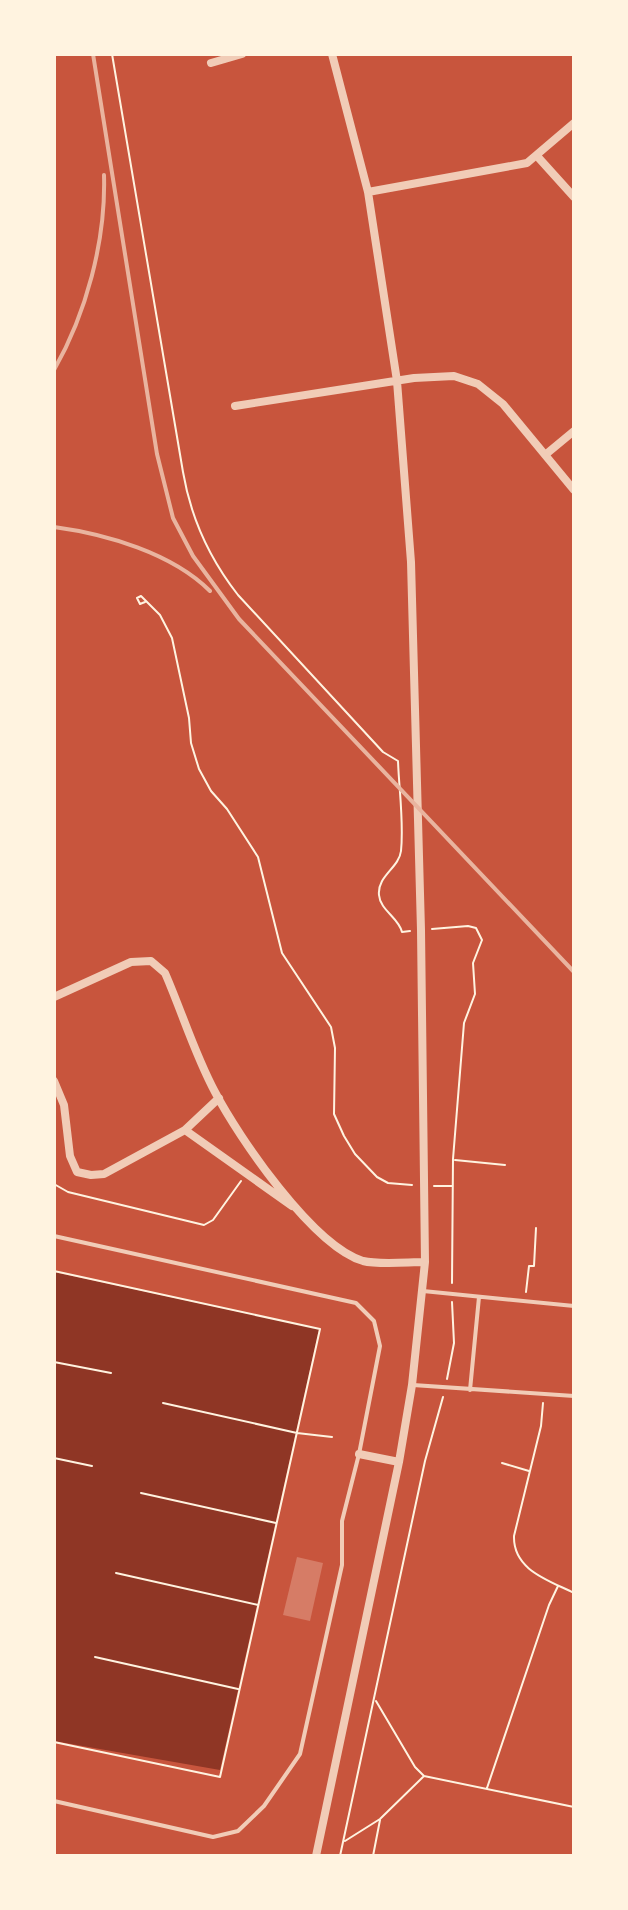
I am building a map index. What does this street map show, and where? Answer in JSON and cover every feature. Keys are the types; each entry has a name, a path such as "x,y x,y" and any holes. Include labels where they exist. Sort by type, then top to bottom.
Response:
{"street":[{"path":"211,63 242,54"},
{"path":"316,1856 399,1462 412,1385 425,1262 421,930 411,562 397,381 368,192 332,54"},
{"path":"368,192 527,163 574,123"},
{"path":"537,156 574,197"},
{"path":"235,406 397,381 454,376 478,384 503,404 574,490"},
{"path":"545,455 574,431"},
{"path":"54,997 131,962 151,961 165,973 219,1098 266,1172 300,1211 336,1246 364,1261 425,1262"},
{"path":"54,1081 64,1105 70,1156 77,1172 91,1175 104,1174 185,1130 219,1098"},
{"path":"185,1130 300,1211"},
{"path":"359,1454 399,1462"}],"lane":[{"path":"54,1236 356,1303 374,1321 380,1346 342,1521 342,1565 300,1754 264,1806 238,1831 213,1837 54,1801"},
{"path":"423,1291 574,1306"},
{"path":"470,1390 479,1297"},
{"path":"412,1385 574,1396"}],"path":[{"path":"112,54 183,472 197,526 219,571 238,595 383,752 398,761 401,854 386,874 379,894 382,904 400,925 402,932 468,926 476,928 482,940 473,963 475,994 464,1023 453,1159 454,1343 425,1461 340,1856"},
{"path":"145,602 160,615 172,638 189,718 191,743 199,769 258,857 282,953 331,1027 335,1048 334,1114 344,1136 355,1154 377,1177 388,1183 453,1186"},
{"path":"453,1159 505,1165"},
{"path":"54,1184 68,1192 204,1225 213,1220 245,1175"},
{"path":"525,1301 529,1266 534,1266 536,1228"},
{"path":"54,1271 320,1329 220,1777 54,1742"},
{"path":"54,1362 111,1373"},
{"path":"544,1394 541,1426 514,1536 514,1548 521,1563 574,1593"},
{"path":"163,1403 297,1433 332,1437"},
{"path":"54,1458 92,1466"},
{"path":"502,1463 530,1472"},
{"path":"141,1493 277,1523"},
{"path":"116,1573 258,1605"},
{"path":"487,1789 558,1585"},
{"path":"95,1657 239,1689"},
{"path":"375,1699 415,1767 424,1776 574,1807"},
{"path":"343,1841 380,1819 424,1776"},
{"path":"373,1856 380,1819"}],"shaded area":[{"path":"54,1272 319,1329 220,1770 54,1741"}],"building":[{"path":"297,1557 323,1563 310,1621 283,1615"}],"railway":[{"path":"93,54 157,454 173,518 193,556 239,619 574,972"},
{"path":"54,370 76,325 92,276 102,225 104,175"},
{"path":"54,527 137,547 177,566 210,591"}]}
